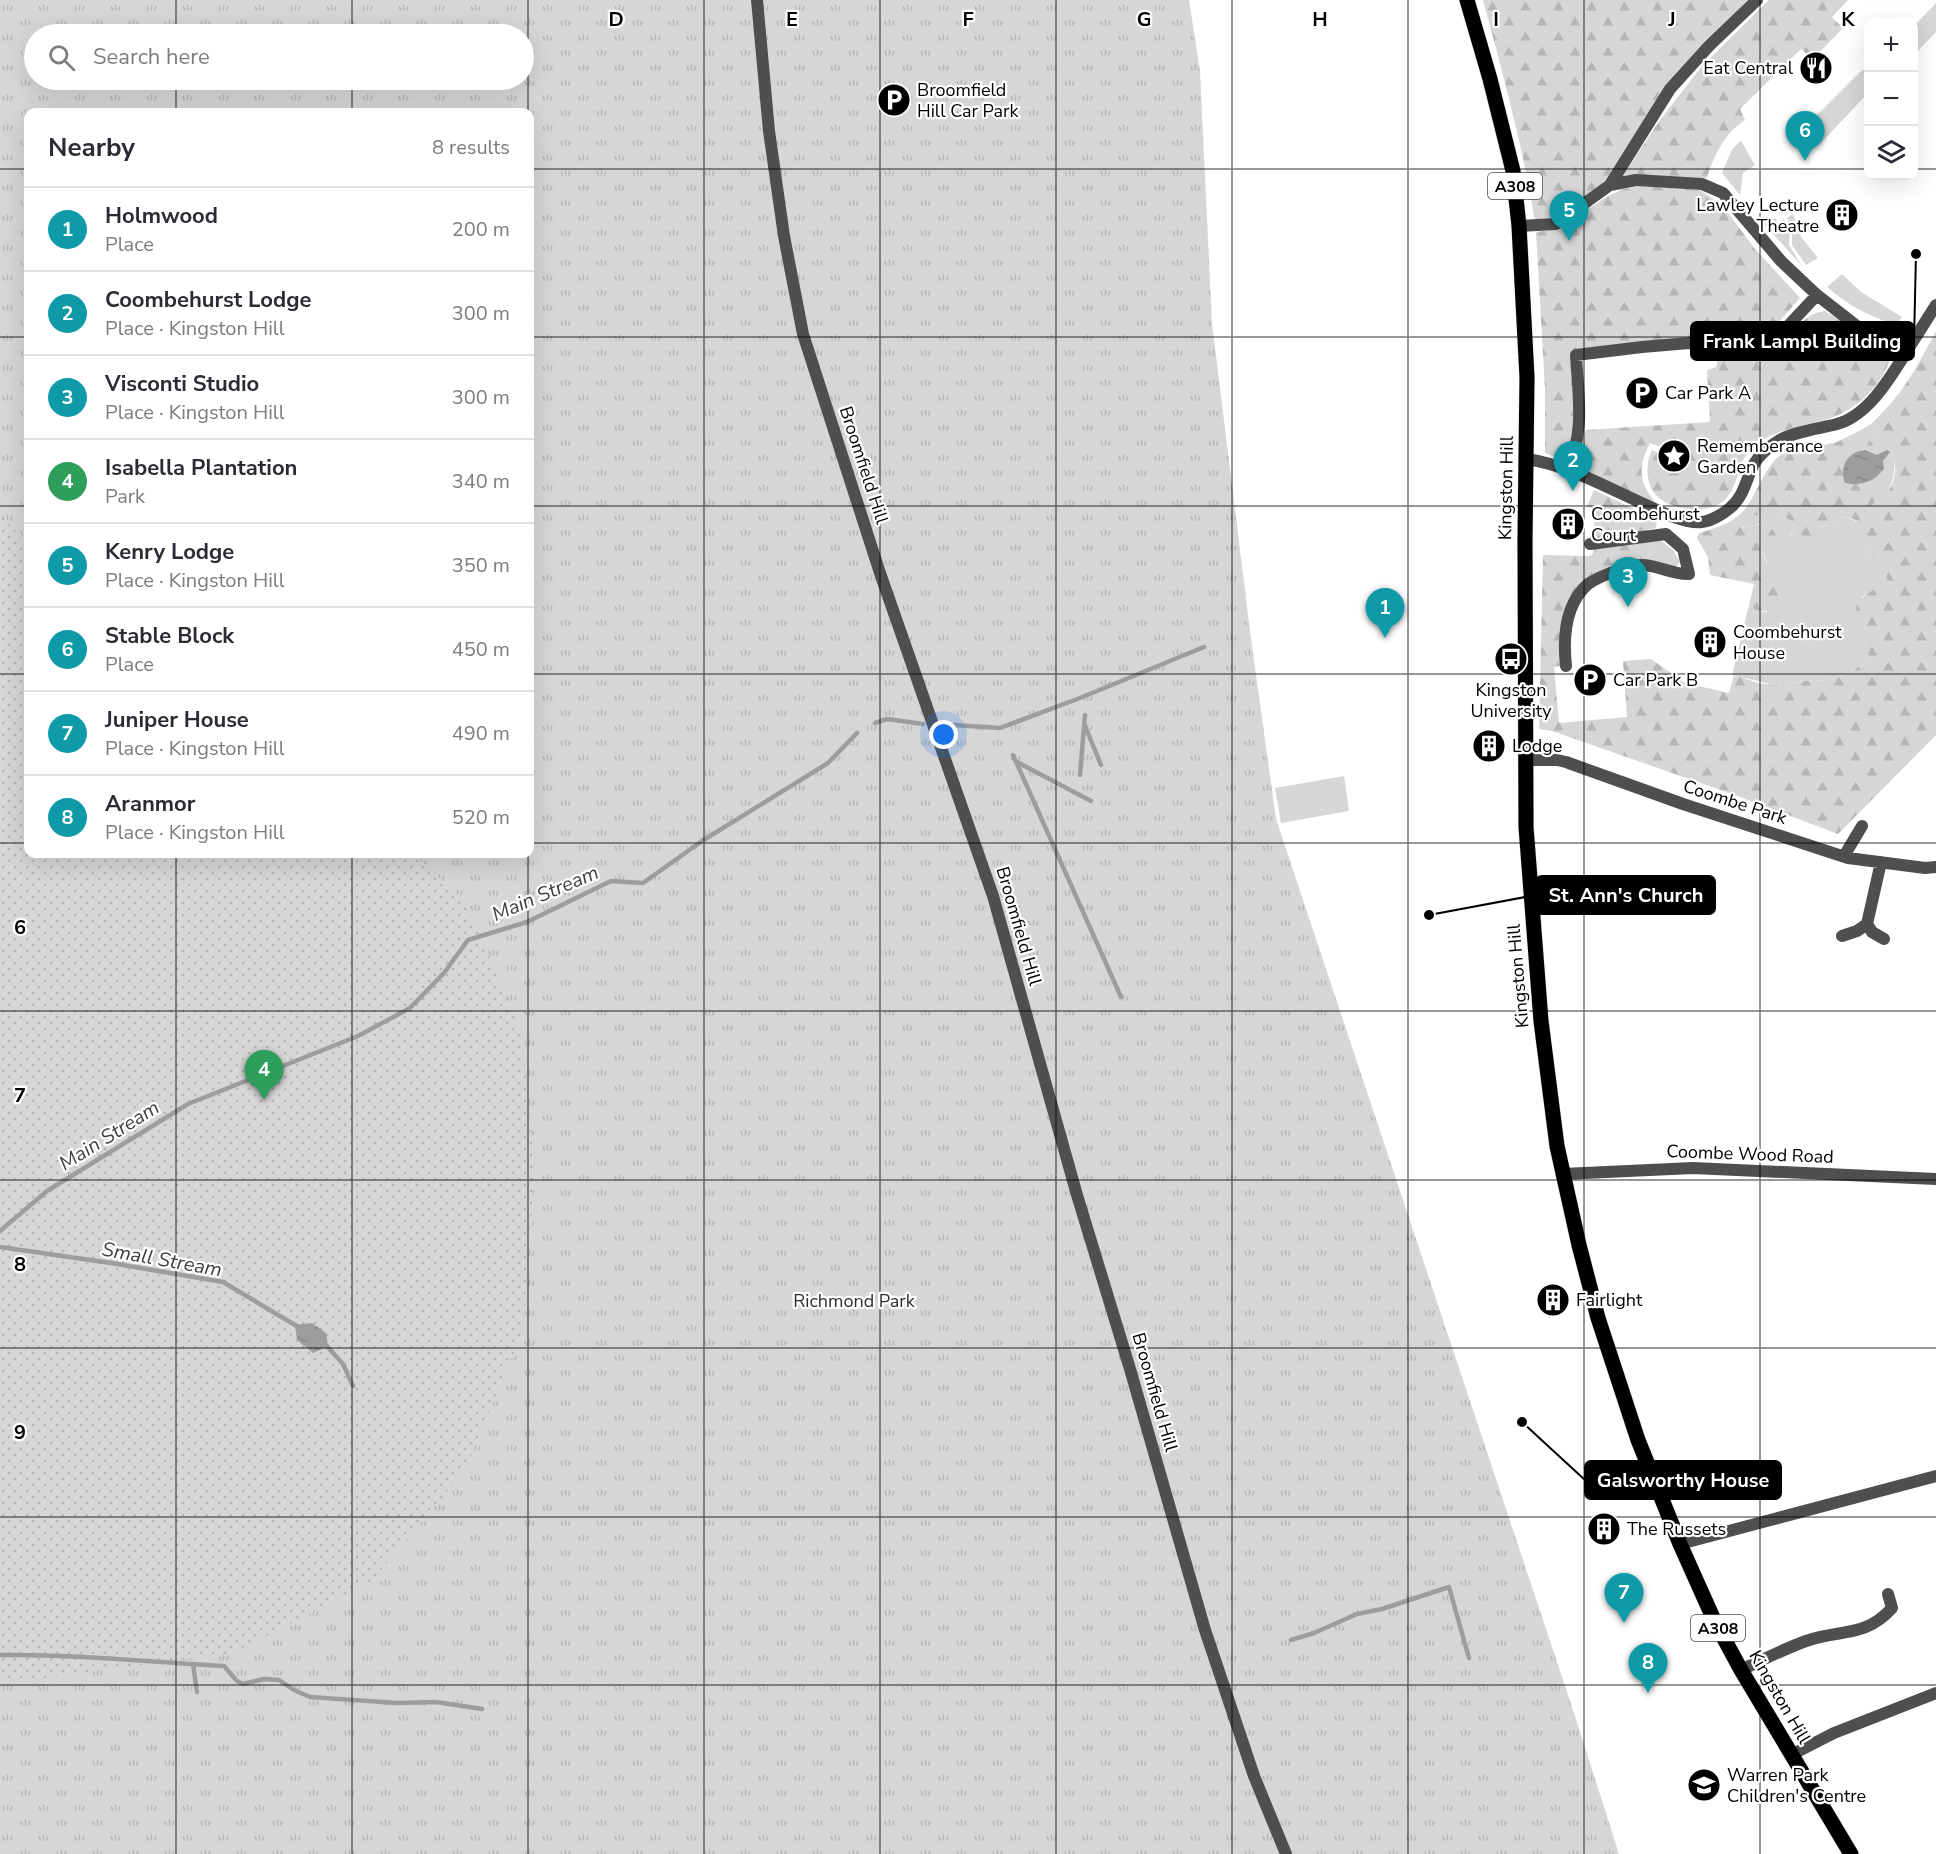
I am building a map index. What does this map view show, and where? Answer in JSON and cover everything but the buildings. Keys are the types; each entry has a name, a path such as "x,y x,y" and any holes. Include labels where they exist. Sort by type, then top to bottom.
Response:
{"main road":[{"name":"Kingston Hill","path":"1467,0 1513,171 1519,226 1526,344 1526,827 1534,951 1549,1091 1563,1174 1598,1318 1638,1440 1680,1544 1710,1611 1741,1670 1851,1854"}],"street":[{"name":"Broomfield Hill","path":"757,0 769,131 784,236 803,334 880,573 993,896 1077,1195 1130,1369 1204,1630 1254,1776 1286,1854"},
{"path":"1519,226 1556,224 1610,185 1670,89 1709,46 1757,0"},
{"path":"1610,185 1636,180 1702,184 1723,193 1781,261 1817,295 1867,334 1893,339 1910,346"},
{"path":"1566,470 1576,446 1580,428 1576,356 1642,346 1689,343 1748,350 1764,347 1774,340 1817,295"},
{"path":"1527,459 1566,470 1677,518 1701,522 1732,507 1742,493 1754,465 1764,452 1783,438 1841,423 1865,409 1894,372 1936,305"},
{"path":"1663,533 1667,514"},
{"path":"1566,666 1563,644 1567,620 1576,598 1588,584 1627,567 1645,565 1679,574 1689,574 1683,549 1663,533 1590,544"},
{"name":"Coombe Park","path":"1526,760 1566,762 1683,804 1844,856 1925,868 1936,867"},
{"path":"1844,856 1862,825"},
{"path":"1842,936 1857,931 1867,924 1881,862"},
{"path":"1867,924 1872,932 1884,939"},
{"name":"Coombe Wood Road","path":"1563,1174 1693,1168 1936,1179"},
{"path":"1680,1544 1936,1476"},
{"path":"1741,1670 1807,1640 1857,1631 1881,1620 1892,1608 1888,1594"},
{"path":"1791,1755 1834,1733 1936,1693"}],"green space":[{"name":"Richmond Park","path":"0,0 1189,0 1200,71 1212,323 1276,819 1619,1854 0,1854"},
{"path":"1483,0 1748,0 1706,43 1608,179 1555,219 1535,222 1519,138"},
{"path":"1769,0 1848,0 1832,17 1843,28 1813,59 1801,49 1740,109 1745,120 1731,132 1721,146 1707,178 1643,175 1622,177 1660,120 1702,66"},
{"path":"1936,3 1936,32 1918,51 1918,22"},
{"path":"1864,69 1864,97 1820,144 1806,126"},
{"path":"1741,141 1755,165 1743,173 1740,195 1722,173 1732,149"},
{"path":"1642,186 1700,190 1716,201 1729,214 1755,249 1800,298 1770,332 1749,342 1689,337 1575,350 1577,424 1562,460 1545,453 1545,389 1536,232 1558,229 1606,197 1623,189"},
{"path":"1793,214 1801,237 1818,258 1806,265 1792,245 1792,229 1787,218"},
{"path":"1775,218 1778,223 1784,219 1790,231 1789,245 1802,266 1764,224"},
{"path":"1842,274 1861,292 1902,317 1898,322 1900,326 1861,311 1827,287"},
{"path":"1825,311 1863,337 1882,345 1889,362 1884,373 1863,399 1844,412 1822,421 1783,431 1758,443 1746,455 1729,496 1719,504 1703,509 1683,508 1657,497 1649,481 1649,459 1652,450 1665,455 1669,462 1676,464 1679,458 1679,448 1674,446 1670,450 1650,443 1643,460 1643,481 1656,505 1572,468 1580,451 1585,430 1710,422 1707,370 1716,367 1718,358 1747,358 1765,354 1781,344 1807,318"},
{"path":"1936,331 1936,735 1838,834 1732,794 1552,731 1539,729 1543,555 1589,556 1593,554 1595,510 1587,506 1594,490 1657,520 1656,528 1647,530 1651,552 1644,563 1582,585 1561,666 1554,667 1559,723 1627,717 1623,661 1651,659 1685,683 1729,693 1734,675 1758,683 1774,685 1824,681 1851,673 1869,658 1865,638 1857,634 1852,626 1854,616 1862,598 1887,582 1886,570 1876,563 1862,545 1869,522 1889,490 1895,473 1892,455 1871,424 1892,402 1908,380"},
{"path":"1871,424 1892,454 1894,475 1885,500 1862,545 1876,563 1886,570 1888,582 1862,597 1857,634 1865,637 1869,658 1851,673 1824,681 1774,685 1732,675 1749,605 1760,612 1767,612 1767,562 1760,549 1772,541 1761,523 1747,528 1738,526 1755,515 1770,514 1795,523 1790,536 1816,539 1819,525 1831,526 1844,516 1856,521 1867,514 1883,480 1877,451 1861,430"},
{"path":"1861,430 1880,455 1886,470 1880,490 1861,522 1844,516 1831,526 1819,525 1819,532 1813,543 1803,546 1794,544 1789,539 1795,523 1781,516 1755,515 1748,524 1744,523 1739,526 1745,528 1767,523 1776,534 1772,541 1760,549 1776,582 1780,599 1773,607 1766,611 1758,611 1749,605 1754,584 1710,575 1708,557 1697,538 1699,533 1726,524 1743,512 1770,466 1780,455 1837,442"},
{"path":"0,514 24,541 24,858 418,858 464,901 522,1035 535,1165 523,1331 465,1470 371,1582 233,1653 23,1681 0,1678"},
{"path":"1660,540 1673,550 1680,562 1676,567 1644,563 1651,552 1649,542"},
{"path":"1344,776 1349,811 1281,823 1275,788"}],"water":[{"path":"1865,450 1877,455 1887,450 1890,452 1883,461 1884,468 1876,477 1867,482 1845,483 1843,471 1846,461 1853,454"},
{"path":"312,1323 326,1333 328,1346 313,1353 297,1340 295,1325"}],"waterway":[{"path":"954,725 1000,728 1204,647"},
{"path":"1080,775 1085,715"},
{"path":"875,723 887,719 923,724"},
{"path":"1085,726 1101,765"},
{"name":"Main Stream","path":"0,1231 47,1191 188,1104 358,1036 410,1008 444,973 468,940 527,922 611,881 643,883 702,841 828,763 857,733"},
{"path":"1013,755 1121,997"},
{"path":"1017,762 1091,801"},
{"name":"Small Stream","path":"0,1247 223,1282 300,1328"},
{"name":"Small Stream","path":"325,1344 343,1364 353,1386"},
{"path":"1291,1640 1314,1633 1357,1614 1382,1609 1449,1587 1469,1658"},
{"path":"0,1655 84,1657 224,1666 237,1681 243,1684 264,1679 279,1680 310,1697 397,1703 436,1702 482,1709"},
{"path":"193,1664 197,1692"}],"place":[{"name":"Eat Central","path":"1816,68"},
{"name":"Broomfield Hill Car Park","path":"894,100"},
{"name":"Stable Block","path":"1805,161"},
{"name":"Lawley Lecture Theatre","path":"1842,215"},
{"name":"Kenry Lodge","path":"1569,241"},
{"name":"Frank Lampl Building","path":"1916,254"},
{"name":"Car Park A","path":"1642,393"},
{"name":"Rememberance Garden","path":"1674,456"},
{"name":"Coombehurst Lodge","path":"1573,491"},
{"name":"Coombehurst Court","path":"1568,524"},
{"name":"Visconti Studio","path":"1628,607"},
{"name":"Holmwood","path":"1385,638"},
{"name":"Coombehurst House","path":"1710,642"},
{"name":"Kingston University","path":"1511,659"},
{"name":"Car Park B","path":"1590,680"},
{"name":"Lodge","path":"1489,746"},
{"name":"St. Ann's Church","path":"1429,915"},
{"name":"Isabella Plantation","path":"264,1100"},
{"name":"Fairlight","path":"1553,1300"},
{"name":"Galsworthy House","path":"1522,1422"},
{"name":"The Russets","path":"1604,1529"},
{"name":"Juniper House","path":"1624,1623"},
{"name":"Aranmor","path":"1648,1693"},
{"name":"Warren Park Children's Centre","path":"1704,1785"}]}
